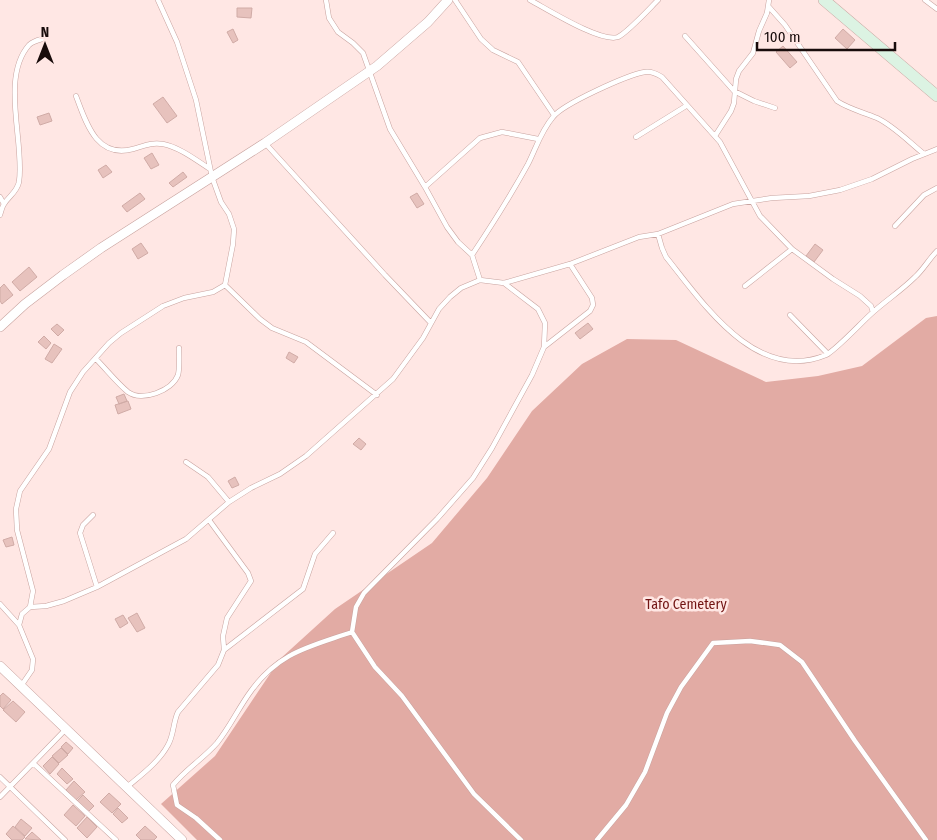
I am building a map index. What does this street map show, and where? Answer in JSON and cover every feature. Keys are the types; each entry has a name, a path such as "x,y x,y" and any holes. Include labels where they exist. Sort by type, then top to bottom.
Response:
{"street":[{"path":"0,326 63,275 211,173 265,143 370,71 428,22 448,0"},
{"path":"824,0 937,96"},
{"path":"0,666 182,840"}],"lane":[{"path":"158,0 177,42 196,100 211,173 221,202 229,214 234,229 225,286"},
{"path":"326,0 329,18 338,32 364,53 390,129 447,227 458,242 472,254 480,280"},
{"path":"455,0 481,39 493,50 518,62 554,115"},
{"path":"530,0 591,33 606,38 618,37 658,0"},
{"path":"715,136 731,111 734,102 736,79 739,71 753,53 759,31 769,7 769,0"},
{"path":"925,0 937,9"},
{"path":"769,7 785,25 837,101 847,108 876,118 888,125 924,154"},
{"path":"685,36 734,91 754,101 775,108"},
{"path":"0,215 4,204 13,195 18,184 20,164 14,106 15,80 19,60 29,44 42,39"},
{"path":"472,254 514,189 538,139 554,115 617,82 645,72 654,73 662,77 720,142 760,216 792,249 860,296 871,306 873,312"},
{"path":"76,96 92,135 106,146 133,150 153,143 164,144 177,150 211,173"},
{"path":"636,137 686,106"},
{"path":"425,187 480,138 502,132 538,139"},
{"path":"265,143 385,276 431,323"},
{"path":"19,625 22,614 30,607 46,606 64,601 96,587 186,539 229,502 251,488 280,474 306,456 394,379 423,338 439,309 450,296 461,288 480,280 504,283 570,264 639,237 658,234 733,204 808,196 840,190 872,179 937,149"},
{"path":"895,226 924,195 937,188"},
{"path":"0,197 4,204"},
{"path":"658,234 666,257 722,324 750,346 780,359 804,361 828,354 873,312 916,276 937,251"},
{"path":"745,286 792,249"},
{"path":"544,347 590,311 593,305 592,298 570,264"},
{"path":"504,283 538,309 545,323 544,347 511,415 473,478 437,519 364,593 356,607 352,632 375,667 402,696 474,794 521,840"},
{"path":"30,607 32,591 17,530 16,509 20,491 49,449 70,392 83,372 109,343 121,333 163,306 184,298 214,292 225,286"},
{"path":"225,286 266,324 306,342 377,395"},
{"path":"790,316 828,354"},
{"path":"96,359 129,392 138,396 150,395 172,384 177,376 179,348"},
{"path":"186,462 208,478 229,502"},
{"path":"93,515 83,525 80,533 93,570 96,587"},
{"path":"127,787 142,774 169,744 178,712 218,665 224,650 227,618 251,581 209,520"},
{"path":"224,650 303,589 315,554 333,533"},
{"path":"0,604 19,625 32,659 32,670 22,686"},
{"path":"220,840 196,818 177,806 173,786 181,775 218,742 252,689 269,669 297,651 352,632"},
{"path":"597,840 631,797 645,772 667,713 681,687 713,643 750,641 780,644 802,662 855,741 926,840"},
{"path":"0,797 66,729"},
{"path":"33,763 116,840"},
{"path":"0,777 65,840"}],"green space":[{"name":"Tafo Cemetery","path":"937,316 937,840 197,840 161,804 215,756 280,659 335,609 432,543 487,478 532,411 582,364 627,339 676,340 766,382 818,376 862,366 926,318"}],"building":[{"path":"237,8 252,8 251,18 237,17"},
{"path":"233,29 238,40 233,43 227,32"},
{"path":"843,29 855,40 847,49 835,38"},
{"path":"783,46 797,62 790,68 776,52"},
{"path":"163,97 177,116 167,123 153,104"},
{"path":"49,113 52,121 40,125 37,117"},
{"path":"152,153 159,165 151,169 144,158"},
{"path":"106,165 112,172 103,178 98,170"},
{"path":"183,172 187,177 173,187 169,183"},
{"path":"140,193 145,199 127,212 122,206"},
{"path":"417,193 424,204 417,208 410,197"},
{"path":"141,243 148,253 138,259 132,249"},
{"path":"815,244 823,250 814,262 806,256"},
{"path":"29,267 37,277 20,291 12,282"},
{"path":"4,284 13,295 2,304 0,301 0,288"},
{"path":"588,323 593,329 580,339 575,333"},
{"path":"57,324 64,330 58,336 51,329"},
{"path":"44,336 51,343 46,349 38,342"},
{"path":"54,344 62,349 52,363 45,359"},
{"path":"289,352 298,357 294,363 286,358"},
{"path":"124,394 127,401 119,404 116,397"},
{"path":"128,401 131,409 118,414 115,405"},
{"path":"359,438 366,444 361,450 353,444"},
{"path":"235,477 239,485 232,488 228,481"},
{"path":"12,537 14,545 6,547 3,540"},
{"path":"137,613 145,628 137,632 128,618"},
{"path":"123,615 128,623 120,628 115,619"},
{"path":"3,693 11,700 3,709 0,706 0,696"},
{"path":"13,701 25,712 16,722 3,710"},
{"path":"66,742 73,748 68,754 61,747"},
{"path":"61,748 68,755 59,763 52,756"},
{"path":"52,757 59,764 50,774 43,766"},
{"path":"62,768 73,779 67,784 57,774"},
{"path":"74,781 85,792 76,800 66,790"},
{"path":"109,793 121,804 112,813 100,802"},
{"path":"83,795 94,806 88,812 77,801"},
{"path":"73,805 85,816 76,826 64,815"},
{"path":"118,808 128,818 122,823 113,814"},
{"path":"87,817 97,827 87,838 77,828"},
{"path":"21,819 32,828 25,836 15,827"},
{"path":"13,826 25,837 22,840 12,840 6,834"},
{"path":"145,826 157,837 154,840 141,840 136,835"},
{"path":"32,832 41,840 25,839"}]}
